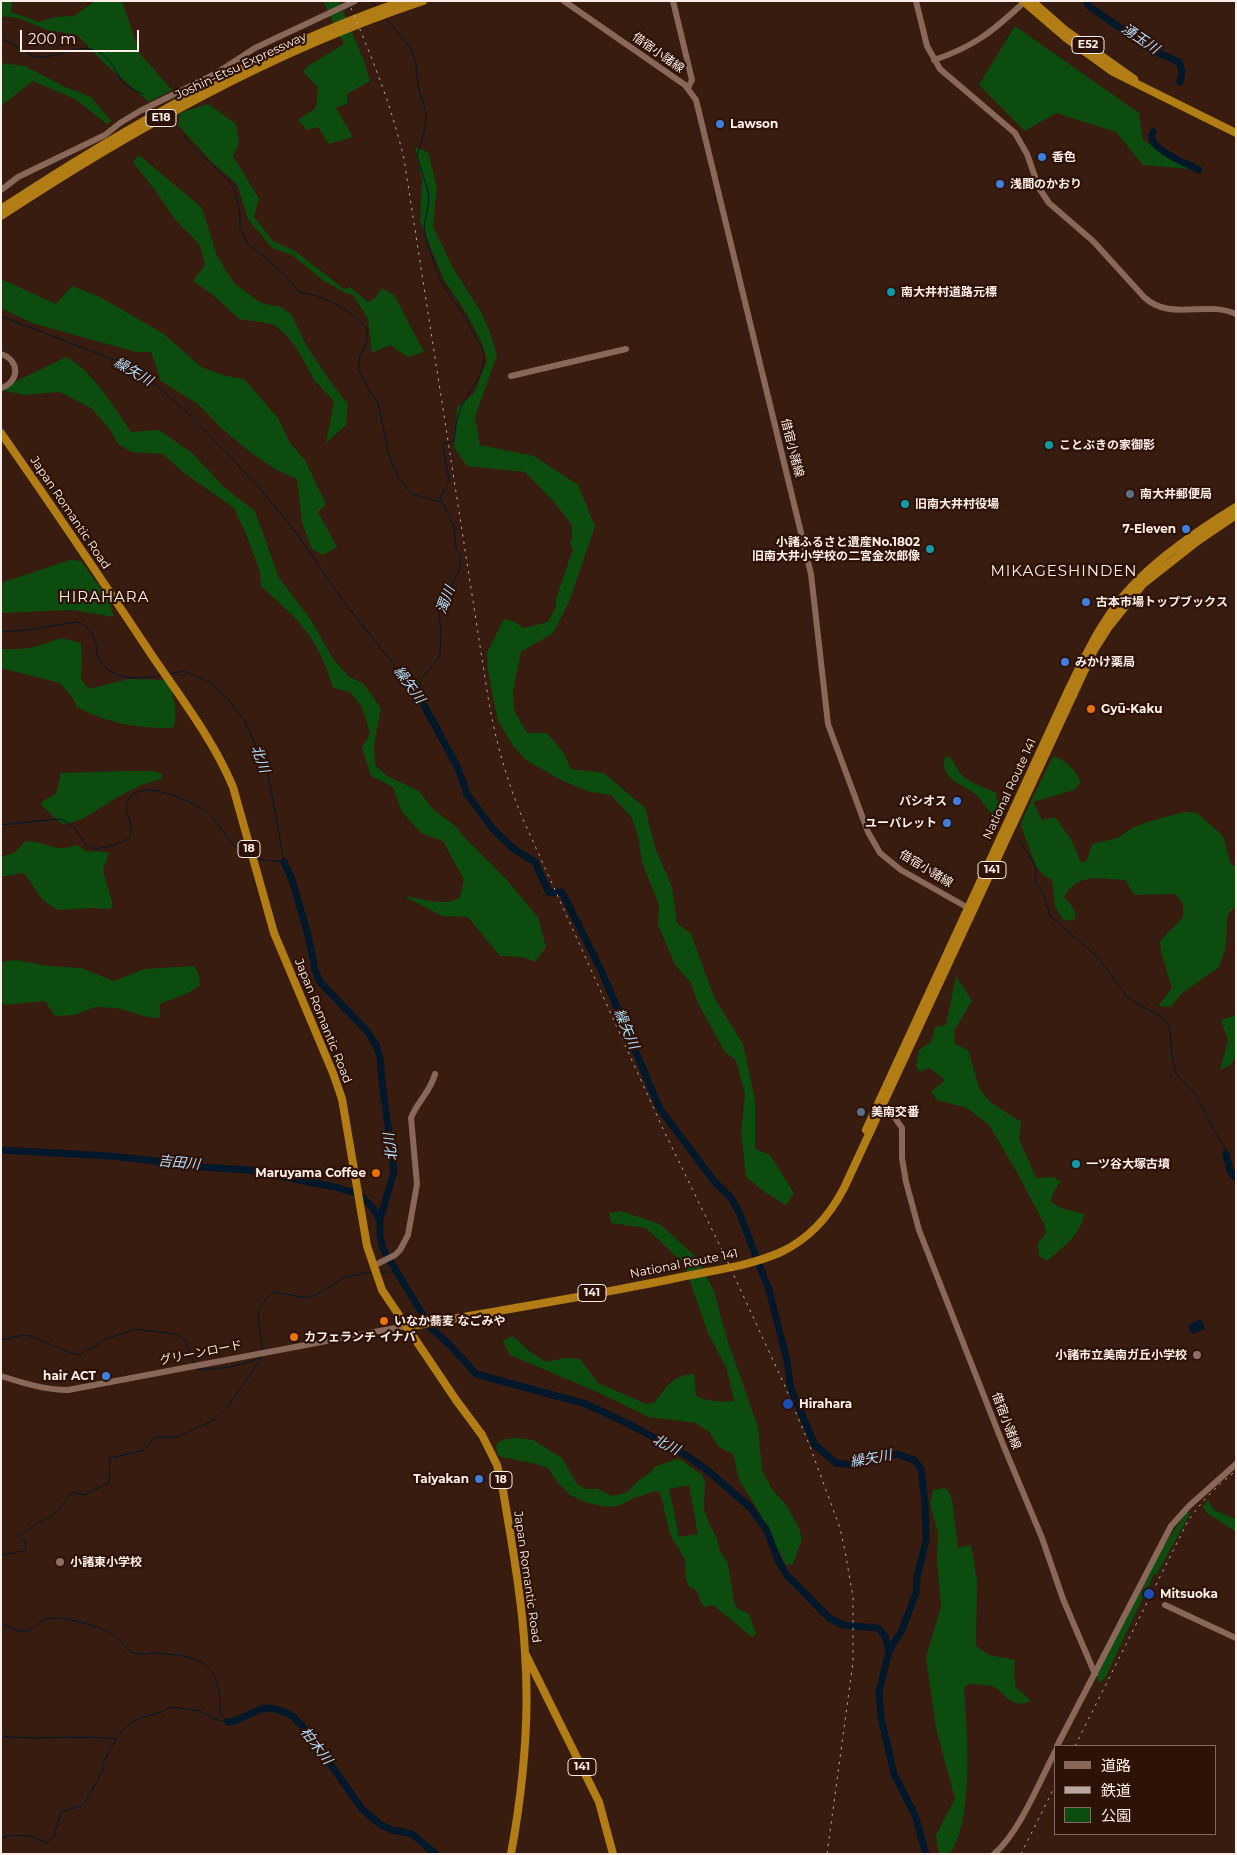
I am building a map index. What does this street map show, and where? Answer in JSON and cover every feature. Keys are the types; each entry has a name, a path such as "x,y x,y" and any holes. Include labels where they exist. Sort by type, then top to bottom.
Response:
{"highway":[{"name":"Joshin-Etsu Expressway","path":"1,210 108,141 230,75 403,4 423,1"},
{"path":"1023,2 1031,5"},
{"name":"E52","path":"1031,5 1145,87 1236,133"},
{"name":"Joshin-Etsu Expressway","path":"1,216 146,126 330,34"},
{"name":"Japan Romantic Road","path":"1,433 202,729 225,768 233,787 274,933 333,1073 342,1100 365,1232 373,1266 382,1290 482,1435 497,1465 502,1484 525,1652"},
{"name":"National Route 141","path":"971,909 1068,691 1106,620 1137,581 1191,537 1236,507"},
{"name":"National Route 141","path":"406,1326 478,1315 494,1310 749,1263 780,1252 807,1235 825,1217 846,1183 847,1174 1094,650 1108,628 1143,584 1195,543 1236,515"},
{"name":"141","path":"525,1652 599,1802 613,1854"},
{"name":"18","path":"511,1854 521,1796 526,1740 527,1689 525,1652"},
{"path":"527,1689 531,1683 542,1684"}],"street":[{"path":"1,190 18,177 106,135 120,123 215,74 255,48 355,1"},
{"name":"借宿小諸線","path":"564,1 688,88 694,96 698,106 811,574 828,724 868,832 880,853 901,870 971,909"},
{"path":"673,1 692,80 688,88"},
{"path":"916,1 927,46 934,60 948,76 1015,133 1027,154 1039,188 1049,203 1093,241 1148,301 1167,310 1218,310 1236,314"},
{"path":"934,60 977,42 1004,22 1023,2"},
{"path":"511,376 626,349"},
{"path":"1,354 11,359 16,370 13,380 1,388"},
{"path":"373,1266 395,1256 408,1235 417,1184 411,1118 414,1110 433,1083 435,1074"},
{"name":"借宿小諸線","path":"878,1108 895,1118 902,1128 902,1158 906,1182 919,1230 1095,1674"},
{"name":"グリーンロード","path":"1,1376 37,1387 68,1390 406,1326"},
{"path":"1059,1745 1171,1526 1190,1505 1236,1464"},
{"path":"1165,1606 1236,1638"},
{"path":"994,1854 1002,1847 1014,1829 1054,1754"}],"green space":[{"path":"1,1 12,1 11,12 39,22 55,17 74,16 95,1 122,1 140,54 172,90 149,102 105,64 77,35 47,30 18,18 1,16"},
{"path":"323,1 339,1 364,61 370,81 347,94 347,104 336,108 353,137 329,144 318,127 307,130 298,120 316,108 318,87 303,72 308,66 344,44"},
{"path":"1015,26 1139,113 1143,140 1189,169 1143,165 1116,132 1056,113 1025,131 979,85"},
{"path":"1,63 25,66 65,87 91,97 111,121 107,124 75,99 33,81 1,106"},
{"path":"208,104 236,124 239,143 233,156 259,199 254,217 273,241 295,251 344,289 350,287 368,302 374,299 382,288 394,295 424,352 408,357 390,345 372,353 368,319 353,295 324,281 292,255 272,248 248,219 237,184 213,163 178,125 180,113"},
{"path":"415,147 428,152 437,187 433,226 453,268 481,312 497,355 475,417 480,445 534,456 578,485 595,526 569,602 553,633 521,652 513,691 514,710 527,733 547,733 563,752 571,769 604,773 645,808 656,850 672,887 677,923 691,934 714,997 743,1044 755,1100 755,1149 770,1155 794,1193 786,1205 766,1193 746,1177 741,1132 745,1095 736,1060 725,1052 698,1003 691,983 675,965 658,925 659,905 642,862 638,836 632,818 611,795 590,792 561,780 526,760 514,747 498,721 488,671 487,653 504,619 515,622 524,628 548,622 556,607 556,599 573,549 570,544 572,525 555,503 525,472 467,466 454,447 457,408 474,393 487,361 483,345 467,314 444,280 420,221 422,179"},
{"path":"139,155 202,208 217,256 234,283 261,303 281,307 291,314 306,345 348,404 346,425 326,443 334,401 315,381 296,347 286,335 273,324 239,319 213,295 193,281 205,265 200,245 174,218 133,162"},
{"path":"1,279 56,304 72,286 100,297 164,334 201,367 226,376 244,379 278,418 290,443 305,460 326,504 318,512 337,547 323,555 312,549 302,523 297,479 275,469 250,452 220,427 198,404 161,381 151,352 136,352 32,323 1,308"},
{"path":"66,357 76,363 94,380 131,432 159,430 192,453 225,488 255,511 279,578 311,620 333,659 349,677 363,683 381,708 374,744 375,765 387,776 419,791 433,809 455,826 505,878 538,917 546,947 535,962 523,957 500,956 468,917 442,916 404,896 447,902 460,897 464,880 443,841 421,833 402,812 393,787 371,776 362,748 370,733 362,707 350,692 333,688 312,639 292,615 261,586 260,572 234,508 183,472 163,454 132,452 118,444 109,428 91,408 60,392 23,395 3,390"},
{"path":"70,560 81,561 108,598 114,617 73,610 1,613 1,583"},
{"path":"61,638 81,643 81,679 89,689 129,679 168,680 175,710 173,728 124,724 88,713 77,707 72,697 60,683 1,668 1,649 32,647"},
{"path":"948,756 964,777 996,793 997,800 1002,807 1001,812 996,818 975,794 953,780 945,771 945,757"},
{"path":"1053,756 1070,766 1081,782 1074,790 1033,802 1042,820 1055,817 1072,841 1081,863 1087,860 1092,844 1118,838 1132,828 1147,822 1184,812 1197,813 1223,836 1231,865 1236,866 1236,906 1228,914 1225,950 1219,967 1181,994 1171,1007 1158,1006 1172,988 1161,952 1160,941 1183,917 1183,904 1176,894 1134,895 1125,880 1098,878 1083,880 1070,889 1064,897 1075,913 1075,919 1064,921 1055,906 1052,880 1043,875 1036,866 1021,826 1023,818"},
{"path":"152,771 162,774 162,779 132,789 85,818 74,822 62,824 41,805 43,801 56,794 61,773"},
{"path":"26,841 57,848 77,845 86,851 109,852 103,871 113,905 110,909 57,910 42,899 24,873 1,877 1,857 14,853"},
{"path":"17,960 48,966 81,968 114,981 144,969 194,966 198,972 200,985 186,994 160,1004 160,1018 148,1017 117,1008 95,1007 74,1015 55,1016 45,1001 4,1005 1,1000 1,962"},
{"path":"956,976 972,1001 954,1031 955,1044 968,1050 980,1090 990,1102 1021,1122 1019,1139 1036,1178 1052,1177 1061,1181 1053,1193 1051,1202 1061,1208 1084,1214 1075,1235 1047,1261 1039,1256 1037,1245 1046,1233 1044,1224 989,1125 967,1108 937,1100 931,1092 945,1080 930,1068 920,1072 916,1066 919,1050 931,1042 935,1027 946,1025"},
{"path":"1236,1015 1236,1055 1231,1065 1220,1070 1228,1040 1221,1020"},
{"path":"621,1211 660,1224 696,1257 714,1291 727,1339 758,1427 762,1470 771,1488 786,1505 799,1528 802,1539 793,1564 786,1565 758,1510 739,1480 733,1454 719,1447 709,1432 696,1423 649,1417 595,1391 510,1355 503,1341 513,1336 529,1351 547,1362 565,1358 580,1359 598,1383 646,1404 654,1403 675,1379 694,1374 696,1396 714,1401 734,1401 727,1369 708,1333 684,1264 646,1228 611,1223 609,1213"},
{"path":"506,1439 533,1440 562,1458 577,1484 586,1489 598,1489 612,1496 626,1493 639,1480 651,1472 654,1467 677,1459 680,1459 702,1475 705,1481 704,1509 720,1551 728,1563 734,1602 737,1608 749,1614 756,1634 752,1637 713,1605 704,1607 697,1591 689,1586 686,1581 685,1560 670,1534 660,1492 656,1491 634,1498 618,1506 607,1507 588,1503 570,1495 548,1468 498,1456 496,1447 498,1442","holes":["689,1485 698,1534 679,1537 669,1489"]},
{"path":"943,1488 948,1490 952,1500 958,1548 971,1545 977,1580 976,1646 989,1655 1015,1660 1016,1688 1030,1702 1013,1702 999,1690 988,1685 969,1684 964,1688 967,1773 963,1818 958,1837 951,1852 939,1854 936,1835 955,1799 936,1728 926,1657 941,1607 937,1561 938,1532 930,1504 933,1490"},
{"path":"1208,1500 1214,1510 1236,1519 1236,1532 1207,1513 1203,1506"},
{"path":"1191,1512 1156,1575 1154,1574 1105,1678 1099,1683 1097,1675 1163,1547 1186,1513"}],"water":[{"path":"1201,1319 1205,1329 1192,1334 1188,1325"}],"waterway":[{"path":"372,1 377,8"},
{"name":"湧玉川","path":"1086,1 1090,7 1154,51 1179,62 1182,71 1180,82"},
{"name":"濁川","path":"386,18 412,50 416,65 418,87 426,112 425,129 417,156 428,191 429,201 424,227 427,243 440,279 463,313 483,351 484,359 479,375 459,413 454,441 444,443 443,448 449,481 440,498 454,526 456,548 460,556 460,568 439,613 441,631 440,655 421,679 419,696"},
{"path":"1,39 29,54 39,57 47,57 84,48 99,52 110,61 125,84 143,94"},
{"name":"湧玉川","path":"1153,132 1152,138 1154,143 1160,149 1199,170"},
{"path":"184,134 186,140 228,180 235,190 240,227 247,243 283,273 299,292 317,296 335,304 353,315 367,328 367,341 359,359 359,371 370,392 378,402 389,456 399,478 412,494 440,502"},
{"name":"繰矢川","path":"1,316 119,362 150,380 189,414 257,485 295,531 344,602 419,696"},
{"name":"北川","path":"1,632 76,622 86,627 91,633 96,644 97,655 102,664 117,675 134,678 162,675"},
{"name":"北川","path":"169,674 184,671 211,683 226,697 244,720 264,763 270,784 284,862 257,858"},
{"name":"繰矢川","path":"419,696 458,768 467,794 493,829 514,849 535,862 549,893 562,892 602,972 660,1109 714,1181 732,1199 739,1212 769,1290 787,1361 791,1389 815,1445 836,1463 853,1465 897,1454 914,1460 921,1469 925,1503 926,1541 917,1577 916,1593 902,1630 889,1651 879,1692 881,1717 894,1774 915,1815 926,1854"},
{"path":"1,825 59,819 75,828 85,844 96,849 115,845 129,838 131,832 127,810 129,799 134,793 149,790 174,796 200,807 212,817 232,844 249,855"},
{"path":"1019,840 1034,863 1036,871 1035,881 1044,896 1050,916 1097,956 1128,998 1161,1017 1169,1024 1176,1074 1197,1096 1225,1148 1226,1154"},
{"name":"北川","path":"284,862 292,880 308,935 315,970 320,982 367,1031 376,1045 380,1057 394,1171 380,1220 380,1235 383,1249 431,1328 449,1344 476,1374 586,1404 633,1426 689,1457 750,1507 766,1529 778,1560 786,1574 829,1618 843,1625 878,1628 885,1636 889,1651"},
{"name":"吉田川","path":"1,1150 109,1156 185,1166 249,1170 335,1187 355,1193"},
{"path":"1226,1154 1230,1171 1236,1178"},
{"name":"吉田川","path":"363,1198 372,1207 380,1220"},
{"path":"262,1351 259,1314 265,1300 273,1292 307,1298 316,1295 345,1277 371,1272"},
{"path":"380,1272 395,1272 397,1274"},
{"path":"1,1340 24,1335 30,1336 71,1353 81,1355 86,1350 97,1346 101,1341 135,1329 176,1334 185,1340 194,1363"},
{"path":"197,1369 230,1367 261,1357"},
{"path":"1,1555 24,1551 26,1547 25,1542 19,1536 39,1522 52,1516 72,1492 84,1495 109,1483 110,1458 144,1450 155,1437 177,1437 216,1419 227,1408 262,1357"},
{"path":"1,1623 12,1629 27,1631 48,1619 69,1620 109,1632 134,1653 157,1653 197,1660 206,1665 213,1673 217,1683 220,1713 228,1722"},
{"name":"柏木川","path":"1,1736 116,1739 121,1732 137,1720 159,1713 170,1707 200,1711 215,1719 227,1722"},
{"name":"柏木川","path":"228,1722 264,1708 276,1709 293,1716 306,1730 313,1744 327,1759 362,1809 381,1825 392,1830 412,1834 436,1854"},
{"path":"1,1838 23,1836 36,1838 48,1843 54,1836 61,1812 85,1803 103,1770 102,1765 116,1739"}],"railway":[{"path":"348,1 386,98 404,159 488,697 506,773 522,817 663,1129 724,1254 784,1384 809,1444 840,1528 853,1597 853,1662 827,1854"},
{"path":"1076,1745 1188,1521 1210,1494 1236,1471"},
{"path":"1021,1854 1054,1788"}],"place":[{"name":"Lawson","path":"720,124"},
{"name":"香色","path":"1042,157"},
{"name":"浅間のかおり","path":"1000,184"},
{"name":"南大井村道路元標","path":"891,292"},
{"name":"ことぶきの家御影","path":"1049,445"},
{"name":"南大井郵便局","path":"1130,494"},
{"name":"旧南大井村役場","path":"905,504"},
{"name":"7-Eleven","path":"1186,529"},
{"name":"小諸ふるさと遺産No.1802 旧南大井小学校の二宮金次郎像","path":"930,549"},
{"name":"古本市場トップブックス","path":"1086,602"},
{"name":"みかけ薬局","path":"1065,662"},
{"name":"Gyū-Kaku","path":"1091,709"},
{"name":"パシオス","path":"957,801"},
{"name":"ユーパレット","path":"947,823"},
{"name":"美南交番","path":"861,1112"},
{"name":"一ツ谷大塚古墳","path":"1076,1164"},
{"name":"Maruyama Coffee","path":"376,1173"},
{"name":"いなか蕎麦 なごみや","path":"384,1321"},
{"name":"カフェランチ イナバ","path":"294,1337"},
{"name":"小諸市立美南ガ丘小学校","path":"1197,1355"},
{"name":"hair ACT","path":"106,1376"},
{"name":"Hirahara","path":"788,1404"},
{"name":"Taiyakan","path":"479,1479"},
{"name":"小諸東小学校","path":"60,1562"},
{"name":"Mitsuoka","path":"1149,1594"}],"district":[{"name":"MIKAGESHINDEN","path":"1064,572"},
{"name":"HIRAHARA","path":"104,598"}]}
